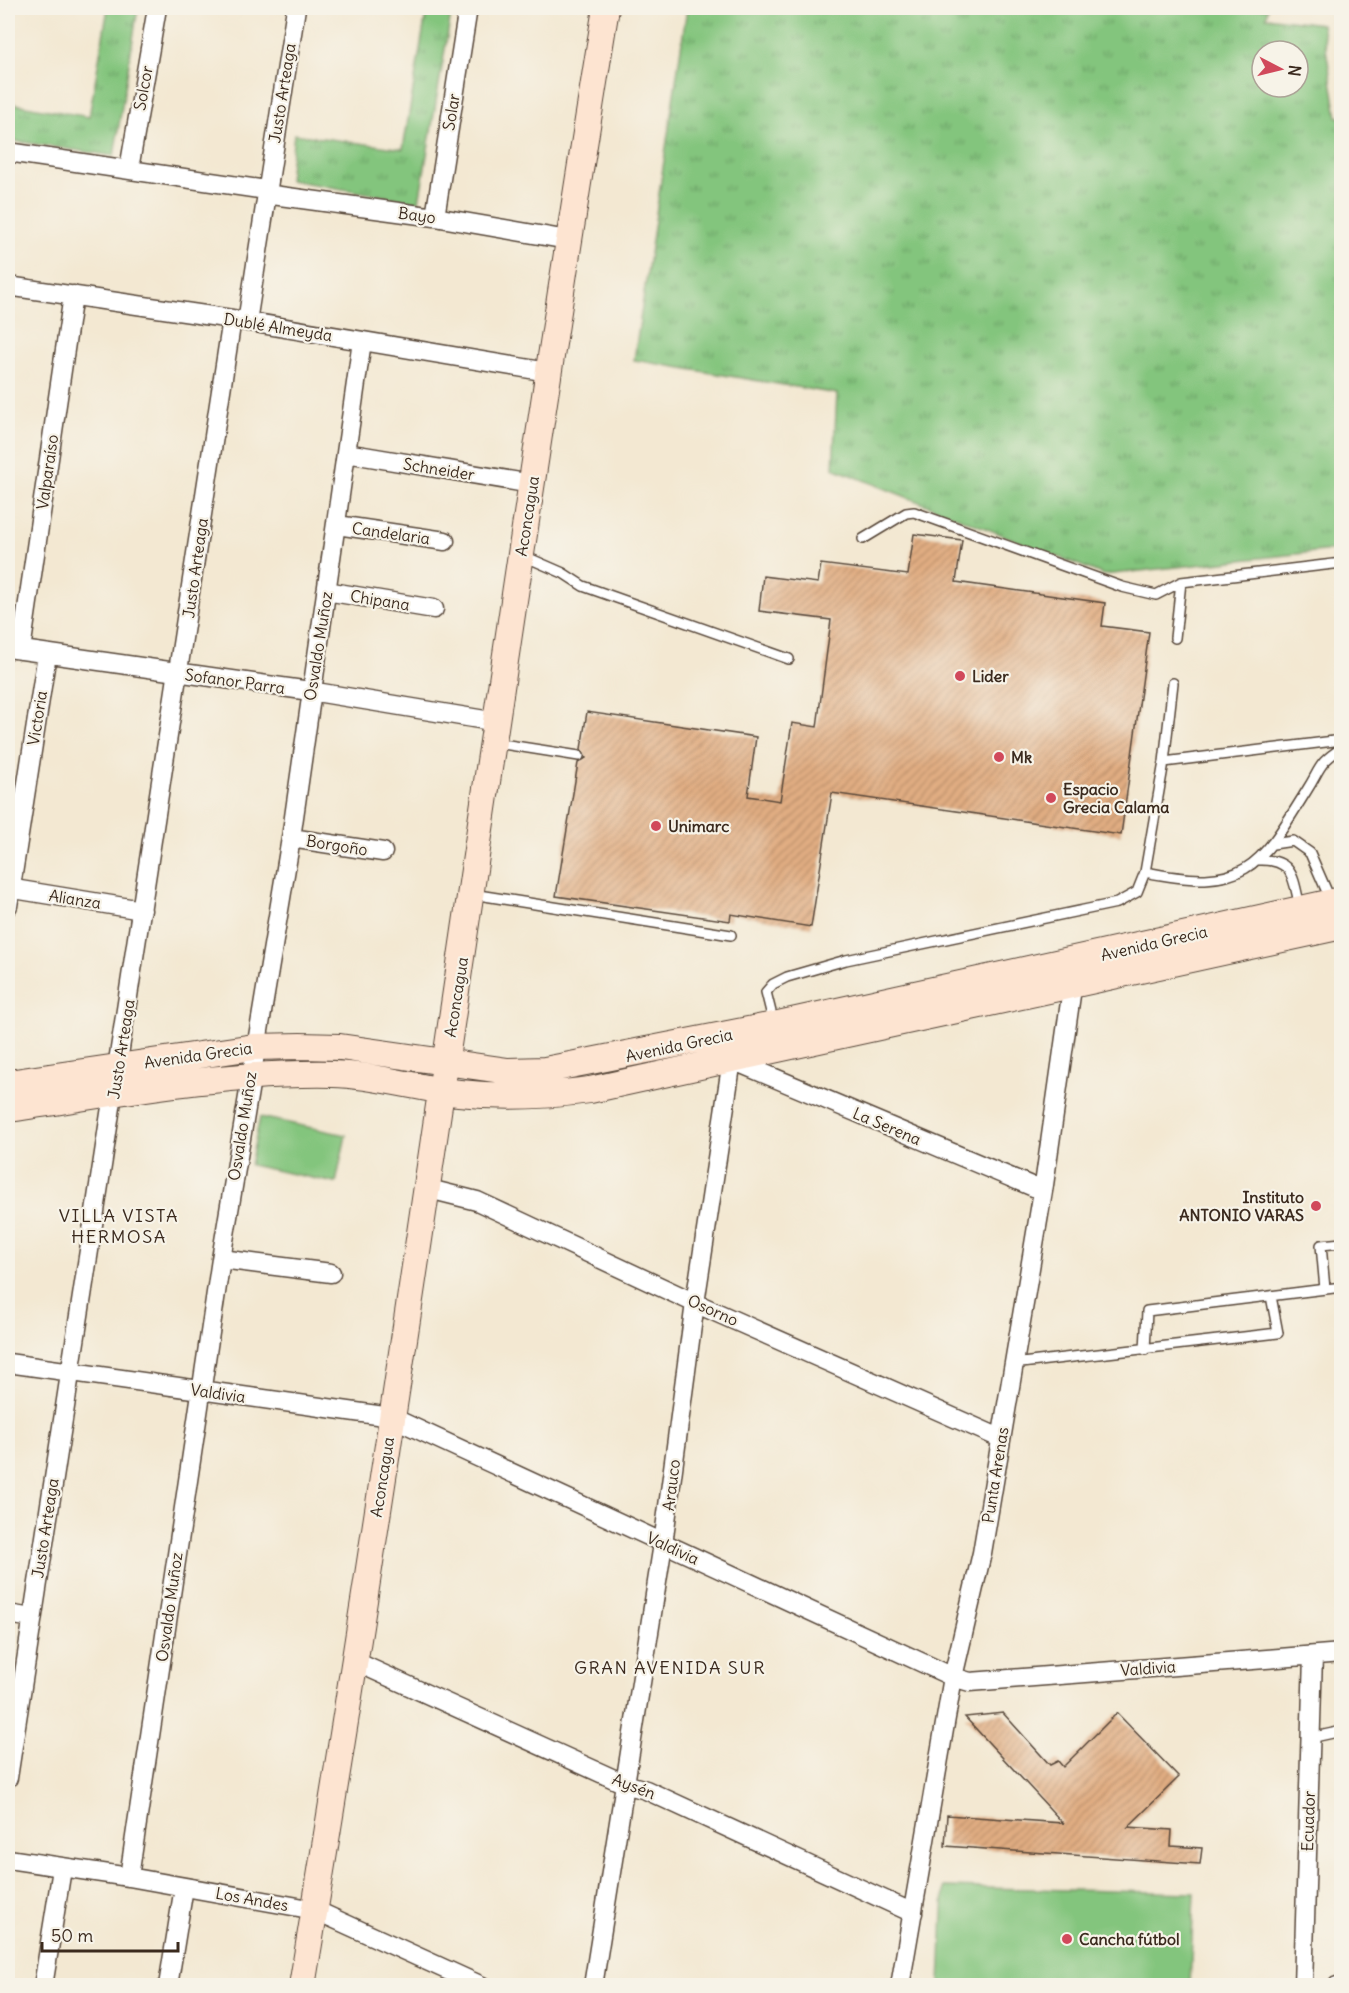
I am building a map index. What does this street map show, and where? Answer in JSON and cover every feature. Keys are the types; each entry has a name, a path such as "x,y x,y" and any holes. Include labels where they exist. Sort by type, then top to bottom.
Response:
{"main road":[{"name":"Aconcagua","path":"302,1986 472,894 520,554 568,240 606,8"},
{"name":"Avenida Grecia","path":"8,1083 254,1047 340,1047 446,1064 508,1071 545,1070 584,1065 766,1027 1074,973 1300,910 1338,910"},
{"name":"Avenida Grecia","path":"8,1109 250,1076 336,1074 441,1090 543,1096 590,1090 732,1060 1074,973 1338,910"}],"street":[{"name":"Solcor","path":"129,170 157,8"},
{"name":"Justo Arteaga","path":"8,1778 69,1372 115,1093 179,673 239,320 265,192 296,8"},
{"name":"Solar","path":"435,217 468,8"},
{"name":"Bayo","path":"8,152 435,217 568,240"},
{"name":"Dublé Almeyda","path":"8,286 239,320 548,372"},
{"name":"Valparaíso","path":"14,649 73,295"},
{"name":"Osvaldo Muñoz","path":"129,1877 200,1390 254,1047 291,838 310,691 337,525 362,340"},
{"name":"Schneider","path":"346,453 532,484"},
{"name":"Candelaria","path":"337,525 445,541"},
{"name":"Chipana","path":"326,591 434,609"},
{"name":"Sofanor Parra","path":"14,649 310,691 495,732"},
{"name":"Victoria","path":"8,894 47,654"},
{"name":"Borgoño","path":"291,838 383,852"},
{"name":"Alianza","path":"8,894 142,910"},
{"name":"Punta Arenas","path":"900,1986 953,1677 982,1553 1043,1191 1074,973"},
{"path":"732,1060 766,1027"},
{"name":"La Serena","path":"732,1060 1043,1191"},
{"name":"Arauco","path":"593,1986 663,1544 695,1303 732,1060"},
{"name":"Osorno","path":"425,1188 477,1202 695,1303 1000,1438"},
{"path":"221,1259 331,1273"},
{"name":"Valdivia","path":"8,1363 391,1417 953,1677 970,1682 1341,1653"},
{"path":"8,1614 32,1618"},
{"name":"Ecuador","path":"1303,1986 1312,1656"},
{"name":"Aysén","path":"354,1661 625,1784 646,1790 913,1913"},
{"name":"Los Andes","path":"8,1859 62,1869 129,1877 315,1910 482,1986"},
{"path":"43,1986 62,1869"},
{"path":"168,1986 184,1887"},
{"path":"1337,1986 1341,1985"}],"lane":[{"path":"863,539 899,516 914,512 1122,587 1156,595 1181,582 1341,563"},
{"path":"520,554 563,573 583,586 789,659"},
{"path":"1175,638 1181,582"},
{"path":"766,1027 766,992 774,984 787,977 846,960 1117,903 1137,892 1145,872 1164,762 1173,683"},
{"path":"495,732 579,756"},
{"path":"1164,762 1341,740"},
{"path":"1145,872 1186,880 1207,879 1238,873 1259,860 1273,844 1323,760 1341,748"},
{"path":"1273,844 1293,841 1310,853 1338,910"},
{"path":"1259,860 1275,860 1286,865 1294,880 1300,910"},
{"path":"472,894 731,935"},
{"path":"1325,1289 1321,1245 1341,1243"},
{"path":"1145,1350 1147,1311 1341,1287"},
{"path":"1013,1364 1278,1333 1271,1296"},
{"path":"1310,1738 1341,1731"}],"green space":[{"path":"108,8 138,8 114,156 8,140 8,103 89,117"},
{"path":"427,8 452,8 419,202 289,180 294,134 403,149"},
{"path":"687,8 1268,8 1266,17 1322,24 1337,117 1342,117 1341,549 1104,575 833,468 837,394 634,360"},
{"path":"260,1117 346,1135 336,1183 250,1165"},
{"name":"Cancha fútbol","path":"944,1887 1194,1893 1190,1985 940,1985"}],"building":[{"path":"914,534 962,540 956,582 1105,603 1102,626 1149,632 1121,835 832,793 811,927 731,914 730,921 556,896 578,763 586,758 581,749 587,712 756,737 748,796 780,801 792,723 817,727 831,620 759,611 763,576 818,583 821,564 908,575"},
{"path":"1003,1713 1050,1765 1058,1761 1063,1767 1117,1713 1179,1777 1128,1827 1172,1830 1171,1846 1202,1848 1200,1864 945,1846 947,1815 1063,1823 965,1717"}],"place":[{"name":"Lider","path":"960,676"},
{"name":"Mk","path":"999,757"},
{"name":"Espacio Grecia Calama","path":"1051,798"},
{"name":"Unimarc","path":"656,826"},
{"name":"Instituto ANTONIO VARAS","path":"1316,1206"},
{"name":"Cancha fútbol","path":"1067,1939"}],"district":[{"name":"VILLA VISTA HERMOSA","path":"119,1225"},
{"name":"GRAN AVENIDA SUR","path":"670,1667"}]}
